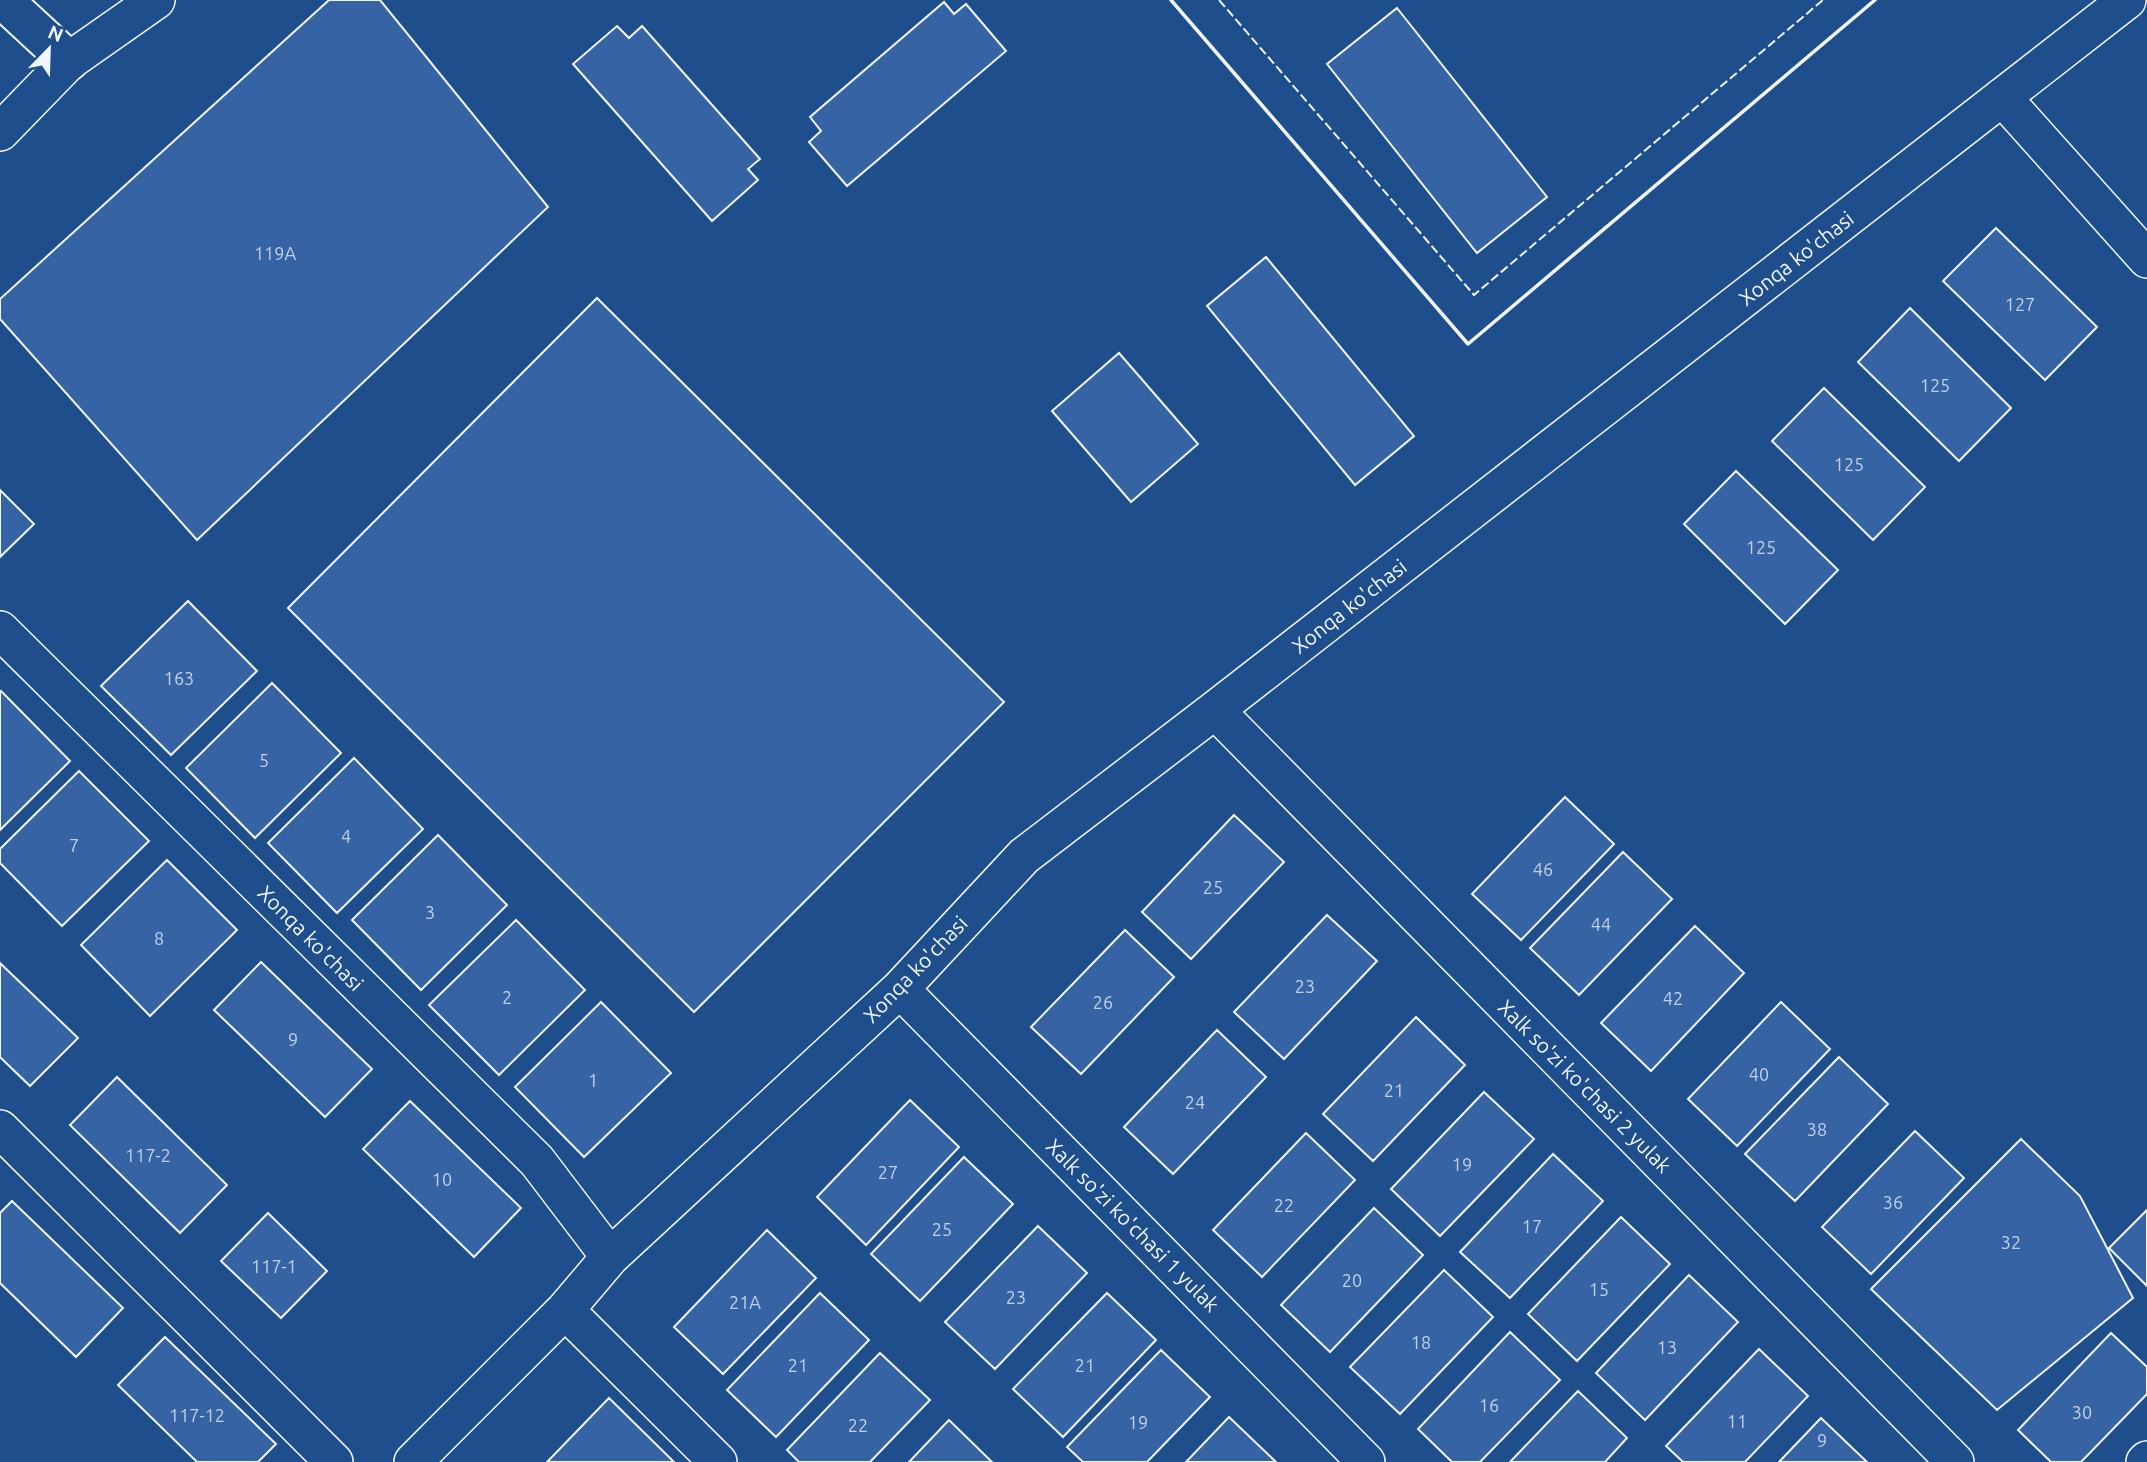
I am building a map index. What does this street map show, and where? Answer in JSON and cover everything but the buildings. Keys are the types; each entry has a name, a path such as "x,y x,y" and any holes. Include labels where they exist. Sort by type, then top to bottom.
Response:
{"street":[{"path":"3,0 69,61"},
{"path":"0,132 69,61 156,0"},
{"name":"Xonqa ko'chasi","path":"413,1462 565,1310 610,1257 900,989 1024,856 2127,0"},
{"path":"2002,97 2147,259"},
{"name":"Xonqa ko'chasi","path":"0,630 537,1161 610,1257"},
{"name":"Xalk so'zi ko'chasi 2 yulak","path":"1215,710 1955,1462"},
{"name":"Xalk so'zi ko'chasi 1 yulak","path":"900,989 1366,1462"},
{"path":"0,1129 334,1462"},
{"path":"565,1310 718,1462"}],"fence":[{"path":"1219,0 1474,295 1823,0"}],"wall":[{"path":"1171,0 1468,344 1875,0"}]}
